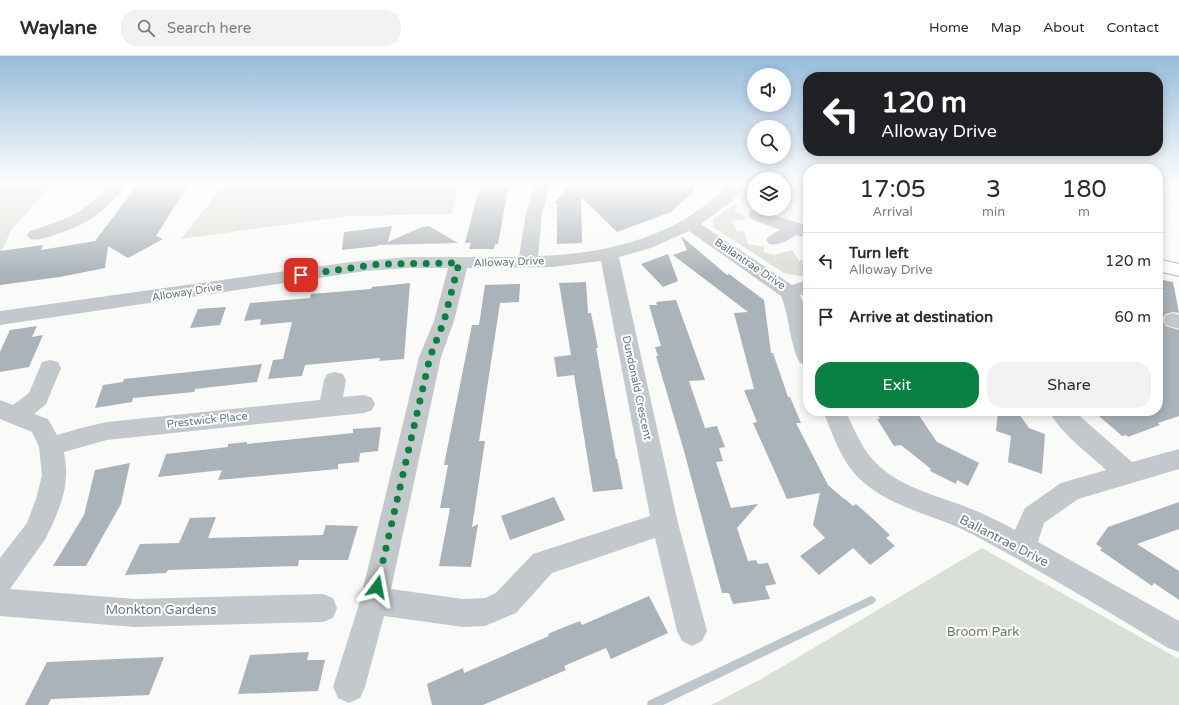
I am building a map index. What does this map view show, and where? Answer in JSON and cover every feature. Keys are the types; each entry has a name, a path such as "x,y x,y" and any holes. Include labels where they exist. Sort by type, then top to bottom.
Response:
{"street":[{"path":"36,235 70,232 90,214"},
{"path":"528,261 534,214"},
{"name":"Alloway Drive","path":"0,318 380,264 565,260 609,254 659,238 690,224 704,214"},
{"path":"761,216 802,231"},
{"name":"Ballantrae Drive","path":"690,224 789,292 796,308 803,343"},
{"path":"775,240 802,231"},
{"name":"Dundonald Crescent","path":"609,254 665,523 692,632"},
{"path":"349,687 374,601 430,357 444,321 459,263"},
{"path":"1163,267 1179,270"},
{"name":"Ballantrae Drive","path":"789,292 803,288"},
{"path":"8,412 38,398 50,368"},
{"path":"330,407 335,380"},
{"name":"Prestwick Place","path":"51,447 107,430 364,404"},
{"path":"0,580 37,530 50,499 54,475 51,447 40,426 8,412"},
{"name":"Ballantrae Drive","path":"836,416 855,454 869,472 884,484 902,495 978,524 1179,636"},
{"path":"1065,416 1076,428 1128,474"},
{"path":"1022,548 1034,516 1070,490 1179,459"},
{"path":"374,601 463,613 485,612 506,603 543,563 665,523"},
{"name":"Monkton Gardens","path":"0,602 135,613 323,608"}],"green space":[{"path":"0,214 25,214 12,229 0,254"},
{"path":"201,214 437,214 347,216 181,239"},
{"path":"720,214 742,214 748,217 746,219 731,221 737,232 744,231 748,244 765,247 763,252 774,255 792,250 799,261 803,260 803,276 784,273 713,227 713,219"},
{"name":"Broom Park","path":"982,548 1179,659 1179,705 711,705 763,678"}],"building":[{"path":"115,214 170,214 156,236 163,239 128,258 108,246 105,268 60,277 0,285 0,251 43,245 41,250 95,241"},
{"path":"472,214 503,214 498,244 495,244 494,249 469,249 471,243 465,243"},
{"path":"557,214 581,214 582,243 557,244"},
{"path":"599,214 665,214 617,232"},
{"path":"392,226 388,242 422,227 429,226 458,243 378,245 342,250 344,232"},
{"path":"681,236 727,275 729,274 764,300 771,353 773,353 788,397 790,397 801,423 796,423 828,485 853,506 856,504 873,519 890,535 886,538 895,546 870,565 853,548 819,575 800,556 825,538 813,525 820,493 787,499 753,423 757,422 744,390 754,389 734,313 748,312 673,255 687,250"},
{"path":"668,254 678,281 663,287 641,264"},
{"path":"1163,280 1173,282 1179,313 1173,312 1166,314 1163,318"},
{"path":"586,282 588,313 591,313 598,348 596,348 616,459 623,489 593,492 574,375 557,377 554,357 571,355 559,283"},
{"path":"410,283 404,359 379,361 380,358 305,365 302,376 268,379 273,360 283,359 292,322 260,325 261,319 244,321 250,303 310,298 311,294 371,289 372,287"},
{"path":"520,284 519,302 500,303 479,441 485,441 472,527 478,524 471,567 439,566 450,508 440,508 448,465 444,465 472,325 479,325 485,285"},
{"path":"676,300 705,380 689,381 705,428 717,426 725,447 719,448 723,461 716,462 731,508 758,504 737,528 748,561 756,560 758,564 768,563 776,584 765,586 770,599 733,604 729,593 722,593 684,451 656,356 658,356 655,347 661,346 649,305 657,305 656,302"},
{"path":"226,307 220,325 190,328 198,309"},
{"path":"1163,321 1166,326 1179,330 1179,416 1158,423 1160,425 1128,437 1126,435 1122,436 1099,416 1163,416"},
{"path":"37,326 32,337 43,335 29,367 0,372 0,352 10,330"},
{"path":"262,364 257,382 195,389 194,392 133,398 132,402 95,408 103,385 123,382 124,379"},
{"path":"878,416 919,416 937,442 979,463 968,486 957,480 956,484 930,471 931,469 901,445 894,446 877,419 880,419"},
{"path":"998,416 1021,416 1029,428 1045,434 1042,474 1008,462 1011,436 996,431"},
{"path":"381,427 378,451 360,453 359,462 338,464 338,469 218,480 222,470 158,477 166,454 228,447 228,444 247,442 247,444 353,433 353,429"},
{"path":"130,463 121,504 86,566 53,566 84,515 95,470"},
{"path":"554,497 565,520 510,540 501,516"},
{"path":"1179,502 1179,529 1137,544 1179,571 1179,600 1154,583 1152,586 1100,550 1102,548 1096,544 1108,527"},
{"path":"216,517 208,538 323,535 326,525 358,526 348,560 299,560 298,566 168,570 166,573 125,575 140,544 179,543 190,518"},
{"path":"649,596 668,633 611,659 606,648 564,666 566,670 483,705 432,705 427,684 463,668 464,673 549,636 548,634 562,628 580,621 582,625"},
{"path":"309,652 307,660 325,660 318,691 238,694 250,655"},
{"path":"164,657 149,695 51,699 48,705 25,705 47,662"}],"waterway":[{"path":"652,705 871,600"}],"route":[{"path":"301,275 380,264 459,263 444,321 430,357 377,587"}]}
